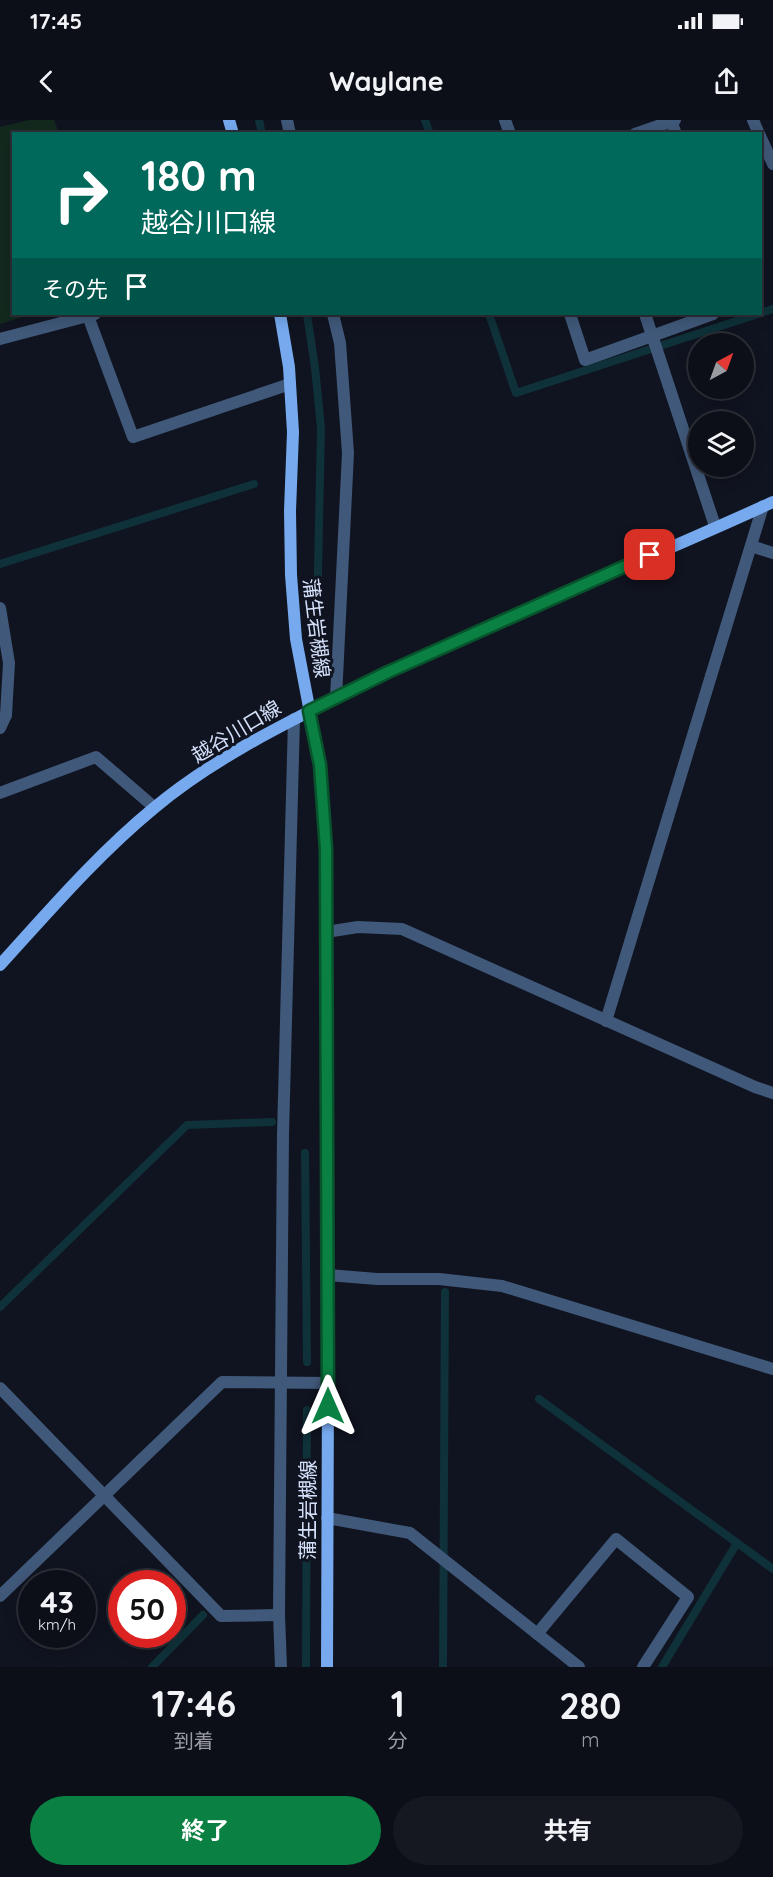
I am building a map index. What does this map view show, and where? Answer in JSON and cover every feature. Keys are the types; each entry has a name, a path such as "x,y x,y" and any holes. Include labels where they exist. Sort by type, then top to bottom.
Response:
{"main road":[{"name":"蒲生岩槻線","path":"280,315 290,384 293,432 290,511 291,575 296,639 320,765 326,849 327,1667"},
{"name":"越谷川口線","path":"0,965 67,892 154,807 249,742 388,672 768,504"}],"street":[{"path":"641,132 673,121"},
{"path":"762,139 773,164"},
{"path":"0,339 92,315 133,437 290,384"},
{"path":"333,315 340,343 348,453 336,698"},
{"path":"570,315 585,360 710,315"},
{"path":"645,315 715,526"},
{"path":"606,1021 751,546 768,504"},
{"path":"751,546 773,553"},
{"path":"0,608 9,663 6,715 0,728"},
{"path":"281,1667 279,1615 283,1134 294,718"},
{"path":"0,793 96,757 154,807"},
{"path":"326,932 358,927 402,929 773,1093"},
{"path":"328,1275 377,1279 439,1279 502,1286 773,1369"},
{"path":"0,1596 222,1383 328,1383"},
{"path":"0,1388 221,1616 279,1615"},
{"path":"327,1518 410,1533 579,1667"},
{"path":"537,1634 616,1539 688,1597 643,1667"}],"green space":[{"path":"29,120 54,120 59,132 12,132 12,315 30,315 0,324 0,127"}],"waterway":[{"path":"259,120 262,132"},
{"path":"425,120 429,132"},
{"path":"762,312 773,309"},
{"path":"307,315 321,428 317,619"},
{"path":"489,315 516,393 755,315"},
{"path":"0,564 254,484"},
{"path":"0,1307 187,1125 272,1122"},
{"path":"305,1153 307,1362"},
{"path":"443,1667 445,1292"},
{"path":"539,1399 773,1569"},
{"path":"306,1667 307,1410"},
{"path":"662,1667 737,1543"},
{"path":"152,1667 203,1615"}],"route":[{"path":"328,1406 326,849 320,765 309,711 388,672 650,555"}]}
